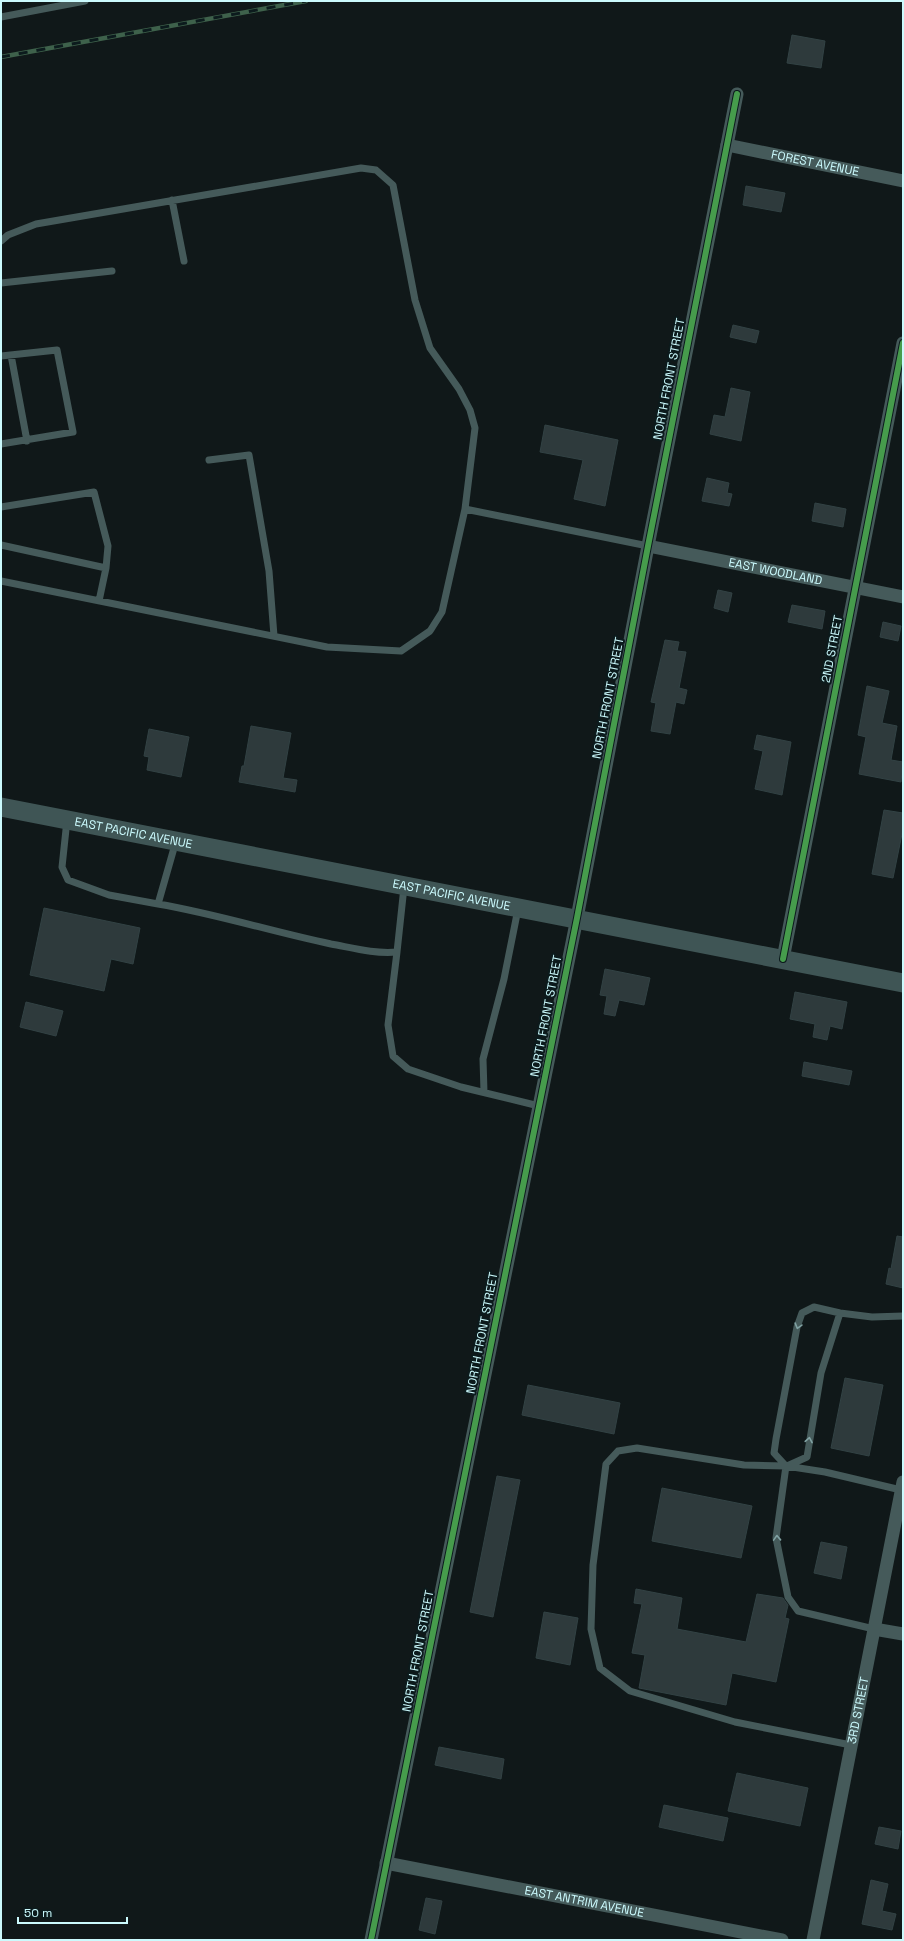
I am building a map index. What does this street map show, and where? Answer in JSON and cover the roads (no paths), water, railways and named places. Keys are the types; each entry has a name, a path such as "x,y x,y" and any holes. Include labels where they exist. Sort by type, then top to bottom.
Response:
{"main road":[{"name":"EAST PACIFIC AVENUE","path":"1,807 577,918 903,983"}],"street":[{"name":"NORTH FRONT STREET","path":"371,1940 577,918 648,546 737,94"},
{"name":"FOREST AVENUE","path":"727,145 903,181"},
{"name":"2ND STREET","path":"783,959 903,343"},
{"name":"EAST WOODLAND","path":"648,546 903,597"},
{"name":"3RD STREET","path":"813,1940 902,1486"},
{"path":"874,1629 903,1634"},
{"name":"EAST ANTRIM AVENUE","path":"386,1863 782,1940"}],"lane":[{"path":"1,17 85,1"},
{"path":"1,241 8,235 36,224 361,168 376,170 393,185 415,300 430,348 462,394 470,410 475,428 465,509 442,612 430,631 401,651 327,647 1,581"},
{"path":"172,200 184,262"},
{"path":"1,283 112,272"},
{"path":"1,356 57,350 73,432 1,444"},
{"path":"11,355 28,440"},
{"path":"209,460 249,454 269,571 274,636"},
{"path":"1,507 94,492 108,546 106,568 99,601"},
{"path":"465,509 648,546"},
{"path":"1,546 106,568"},
{"path":"67,820 62,867 68,880 109,895 183,908 303,938 379,953 397,952"},
{"path":"158,904 176,841"},
{"path":"404,885 388,1025 393,1056 408,1069 461,1087 539,1106"},
{"path":"484,1092 484,1059 504,979 519,907"},
{"path":"786,1466 774,1453 797,1327 802,1313 814,1307 840,1313 872,1316 903,1316"},
{"path":"786,1466 806,1457 821,1373 840,1313"},
{"path":"851,1745 735,1722 630,1692 600,1668 591,1629 593,1565 606,1464 618,1451 637,1448 744,1465 786,1466 902,1486"},
{"path":"786,1466 776,1538 788,1597 798,1610 874,1629"}],"railway":[{"path":"1,57 306,1"}]}
